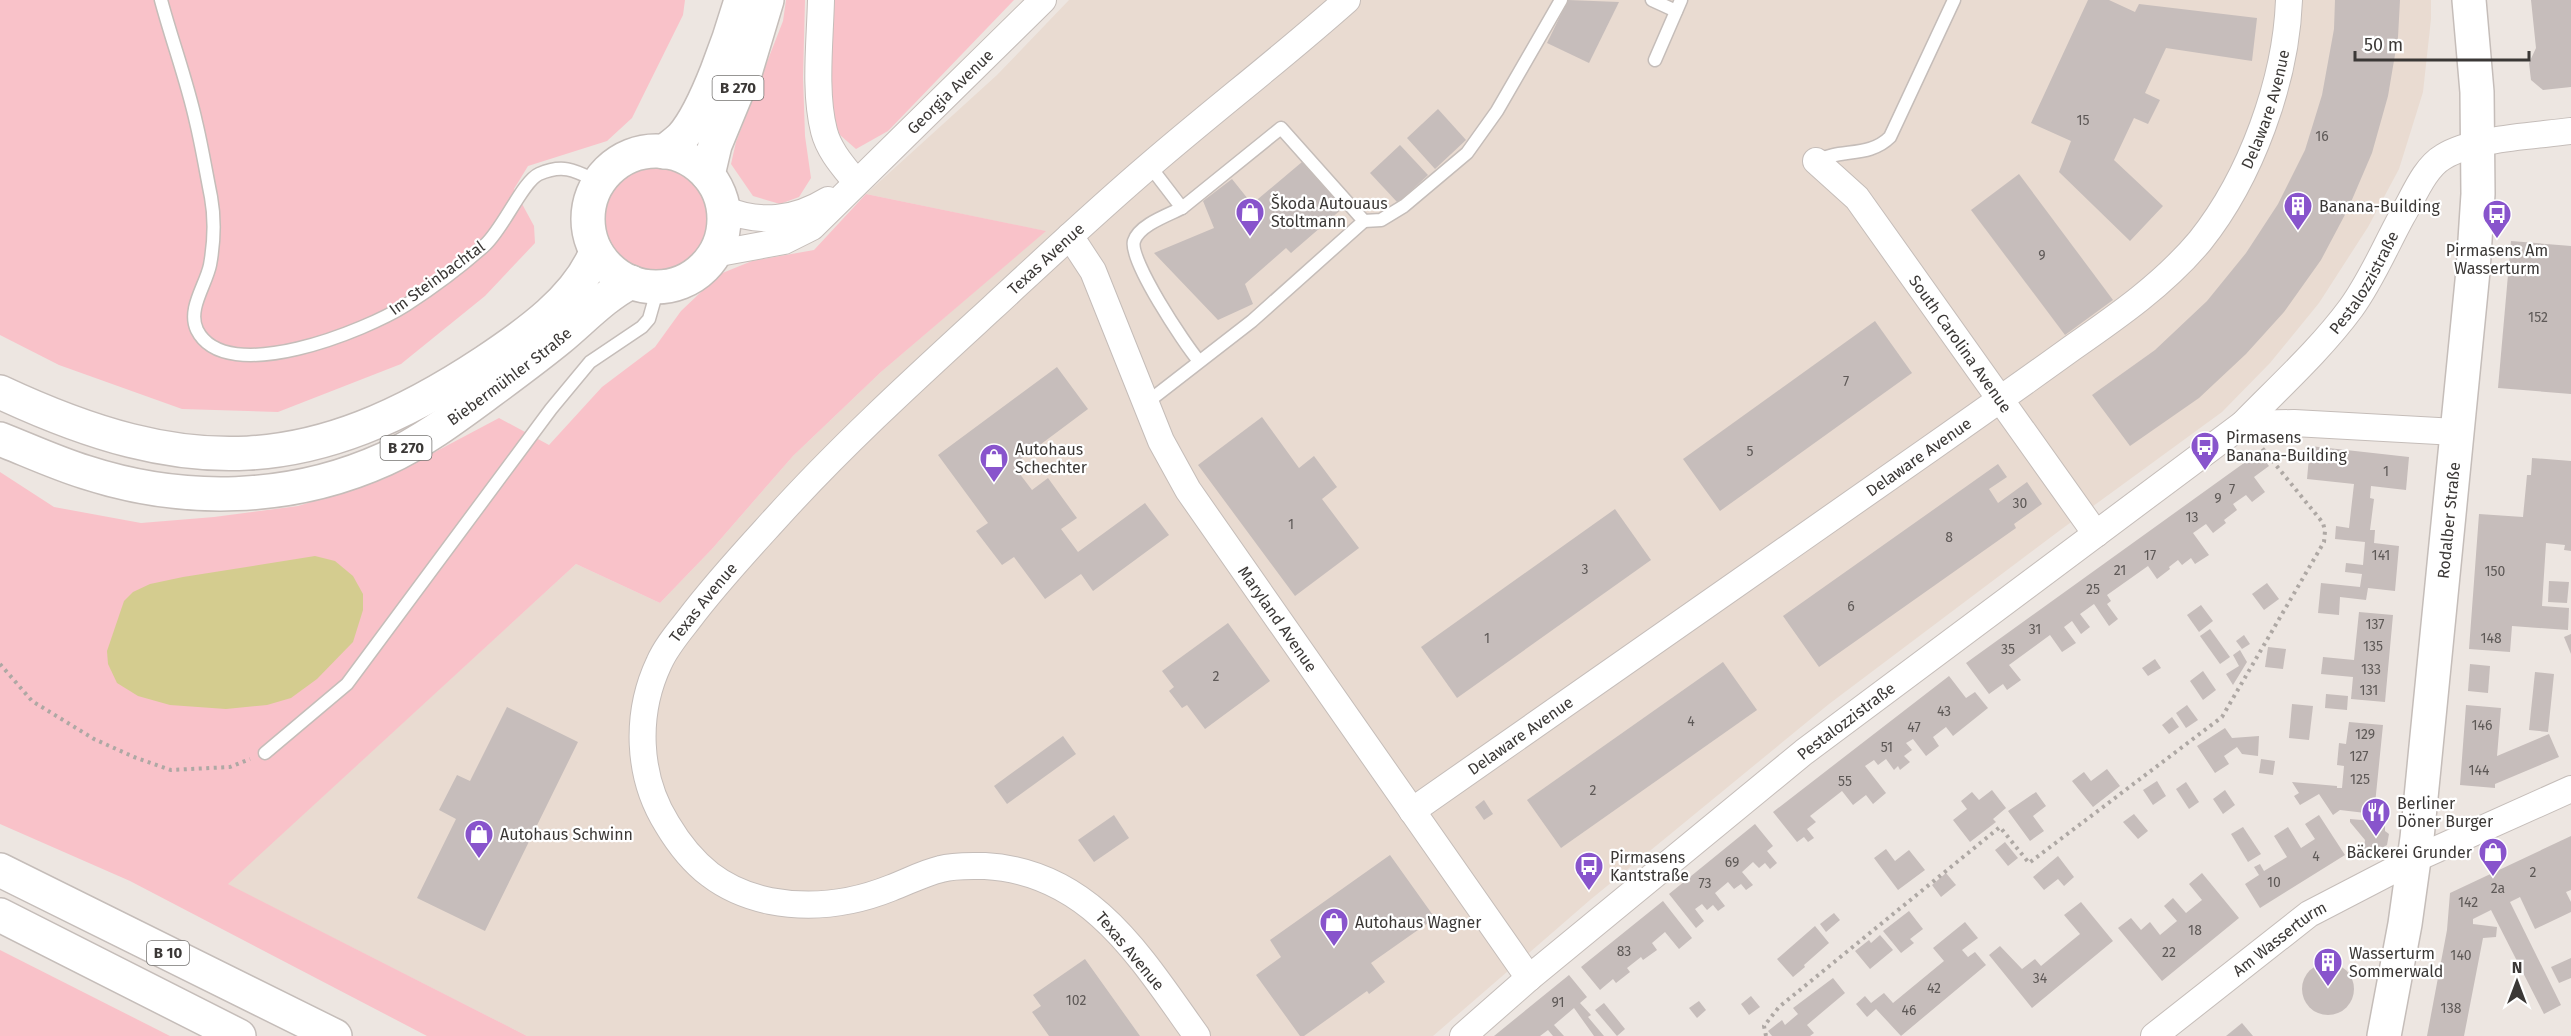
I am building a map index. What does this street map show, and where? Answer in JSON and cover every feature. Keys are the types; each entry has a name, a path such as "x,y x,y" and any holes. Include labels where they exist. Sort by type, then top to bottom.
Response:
{"main road":[{"name":"B 270","path":"664,152 682,137 693,120 724,52 741,0"},
{"name":"B 270","path":"708,176 716,145 746,70 767,0"},
{"name":"Rodalber Straße","path":"2384,1036 2398,970 2415,859 2473,271 2478,144 2477,92 2469,0"},
{"path":"664,152 688,159 708,176 718,191 723,209 721,237 714,254 689,278 668,286 644,284 608,267 596,252 591,238 588,209 599,182 614,165 634,154 664,152"},
{"name":"Biebermühler Straße","path":"0,392 68,422 105,435 179,451 256,454 314,444 396,414 446,388 496,355 568,296 589,271 596,252"},
{"name":"Biebermühler Straße","path":"0,439 84,472 133,485 169,491 222,495 276,492 345,475 386,459 429,436 561,338 601,302 644,284"},
{"name":"B 10","path":"0,870 335,1036"},
{"name":"B 10","path":"0,915 239,1036"}],"street":[{"path":"821,0 819,76 824,133 836,157 856,182"},
{"name":"Georgia Avenue","path":"714,254 784,241 799,235 824,217 856,182 1043,0"},
{"name":"Texas Avenue","path":"1197,1036 1147,968 1088,902 1039,877 1009,868 971,866 941,868 846,903 807,906 769,901 735,892 708,874 678,842 663,819 649,785 642,749 644,712 660,659 710,591 808,483 904,388 1149,165 1347,0"},
{"name":"Delaware Avenue","path":"1412,811 2128,309 2169,274 2199,242 2222,211 2247,162 2269,107 2281,61 2289,0"},
{"name":"Pestalozzistraße","path":"1463,1036 1529,978 1804,752 2243,424 2304,363 2351,308 2378,265 2428,172 2440,158 2457,149 2478,144 2571,131"},
{"name":"South Carolina Avenue","path":"1816,161 1857,198 2096,534"},
{"name":"Georgia Avenue","path":"723,209 746,217 779,219 815,208 856,182"},
{"name":"Maryland Avenue","path":"1070,236 1093,271 1161,441 1188,490 1529,978"},
{"path":"2243,424 2294,423 2456,432"},
{"name":"Am Wasserturm","path":"2154,1036 2309,914 2415,859 2571,789"}],"lane":[{"name":"Im Steinbachtal","path":"161,0 196,121 212,201 214,238 210,267 194,312 196,329 207,342 225,351 242,355 283,353 372,323 405,306 488,243 505,221 528,182 538,174 570,168 599,182"},
{"path":"1145,404 1252,321 1364,221 1381,220 1404,206 1467,153 1497,111 1561,0"},
{"path":"1652,0 1679,6 1655,60"},
{"path":"1816,161 1833,154 1866,152 1881,146 1890,137 1954,0"},
{"path":"1198,361 1184,344 1143,273 1134,253 1133,243 1139,233 1182,208 1281,128 1364,221"},
{"path":"1149,165 1182,208"},
{"path":"264,753 346,684 551,409 590,362 642,327 649,319 656,298 644,284"}],"path":[{"path":"1766,1036 1764,1026 1779,1007 2000,828 2029,863 2222,717 2324,542 2325,531 2323,523 2243,424"},
{"path":"0,664 32,702 94,739 171,770 230,767 264,753"}],"shaded area":[{"path":"0,0 685,0 683,15 632,118 607,141 528,166 514,189 534,226 535,243 485,296 401,364 278,412 182,409 59,365 0,335"},
{"path":"786,0 805,0 803,77 805,136 811,178 799,197 780,204 753,196 731,164 736,142 783,21"},
{"path":"830,0 1014,0 888,131 856,149 840,135 830,111"},
{"path":"1069,0 2431,0 2431,19 2423,92 2399,169 2368,227 2319,303 2270,363 2222,412 1829,704 1590,900 1433,1036 527,1036 227,884 576,564 660,603 712,549 793,456 881,372 1045,231 866,194 997,75"},
{"path":"654,165 674,169 692,180 703,198 707,218 703,238 692,256 674,267 654,271 634,267 616,256 605,238 601,218 605,198 616,180 634,169"},
{"path":"866,194 1046,231 881,372 793,456 712,549 660,603 576,564 228,884 527,1036 427,1036 130,881 0,824 0,472 54,507 141,523 214,517 298,506 384,479 499,418 549,445 602,387 655,347 681,311 720,274 752,261 814,250"},
{"path":"315,556 335,561 353,576 363,594 363,610 353,642 317,679 291,698 267,705 226,709 170,705 138,696 117,683 108,664 107,651 124,601 133,592 150,584 183,577"},
{"path":"0,950 170,1036 0,1036"}],"building":[{"path":"1568,0 1619,2 1589,63 1547,43"},
{"path":"2088,0 2109,0 2135,12 2139,4 2257,18 2252,61 2166,48 2145,93 2160,100 2148,124 2134,118 2114,160 2163,206 2130,241 2059,172 2071,141 2031,123"},
{"name":"Banana-Building","path":"2335,0 2400,0 2398,37 2388,96 2372,153 2348,209 2321,260 2284,312 2246,354 2199,398 2130,446 2092,395 2155,350 2207,301 2246,253 2278,204 2305,150 2322,95 2334,29"},
{"path":"2531,0 2571,0 2571,87 2543,90 2531,80 2529,63 2536,48"},
{"path":"1438,109 1466,140 1435,169 1407,138"},
{"path":"1400,145 1428,175 1398,203 1370,173"},
{"name":"Škoda Autouaus Stoltmann","path":"1302,162 1343,208 1291,253 1286,248 1245,284 1253,304 1218,320 1154,253 1214,228 1203,201 1232,179 1252,204"},
{"path":"2019,174 2113,300 2065,335 1971,210"},
{"path":"2511,241 2571,246 2571,394 2498,388"},
{"path":"1875,321 1912,373 1720,511 1683,459"},
{"name":"Autohaus Schechter","path":"1057,367 1088,409 1013,465 1032,490 1048,478 1077,518 1061,529 1078,552 1145,503 1169,535 1093,591 1081,574 1045,599 1014,557 1002,565 976,531 988,523 938,455"},
{"path":"1262,417 1299,468 1314,456 1337,487 1322,499 1359,548 1295,596 1198,465"},
{"path":"2310,446 2409,457 2406,490 2371,486 2370,498 2374,499 2370,530 2375,530 2374,543 2399,546 2395,591 2368,588 2366,600 2340,597 2339,615 2318,613 2321,583 2360,587 2362,574 2345,572 2346,563 2363,565 2365,542 2335,539 2336,526 2349,528 2354,484 2307,479"},
{"path":"2257,450 2269,466 2254,477 2265,492 2252,502 2246,495 2233,504 2237,510 2213,533 2206,524 2193,533 2209,555 2195,564 2191,558 2182,565 2178,560 2157,579 2148,566 2107,595 2111,601 2107,604 2118,619 2109,626 2094,604 2080,614 2090,627 2081,634 2072,621 2064,627 2076,643 2062,652 2050,635 2009,665 2021,680 2007,690 2003,684 1989,694 1966,663 2244,463 2242,461"},
{"path":"2532,458 2571,461 2571,551 2564,550 2565,545 2546,543 2542,606 2569,608 2568,630 2512,626 2510,652 2469,649 2479,514 2523,517 2527,475 2531,475"},
{"path":"1998,464 2007,477 1989,489 1998,503 2027,482 2042,504 2014,524 2016,528 1819,667 1783,616"},
{"path":"1615,509 1651,560 1457,698 1421,647"},
{"path":"2549,581 2569,582 2567,603 2548,602"},
{"path":"2267,583 2279,599 2264,610 2252,594"},
{"path":"2201,605 2213,621 2199,632 2187,615"},
{"path":"2359,612 2393,615 2385,702 2351,699 2353,677 2321,674 2323,657 2354,660"},
{"path":"1228,623 1270,681 1205,729 1187,705 1182,708 1169,691 1174,687 1162,671"},
{"path":"2210,629 2230,657 2220,664 2200,636"},
{"path":"2571,634 2571,654 2564,637"},
{"path":"2244,635 2250,644 2242,649 2236,641"},
{"path":"2268,647 2286,649 2283,669 2265,667"},
{"path":"2240,650 2247,662 2233,685 2226,674 2239,666 2233,655"},
{"path":"2155,659 2161,668 2148,676 2142,668"},
{"path":"1723,662 1757,710 1561,848 1527,800"},
{"path":"2470,664 2490,666 2488,693 2468,691"},
{"path":"2203,671 2216,690 2203,700 2190,681"},
{"path":"2535,672 2554,674 2548,732 2529,730"},
{"path":"1949,676 1966,698 1975,692 1988,708 1953,736 1946,727 1933,737 1939,746 1926,756 1913,739 1906,743 1912,750 1904,756 1910,762 1900,770 1898,766 1894,770 1886,759 1878,765 1874,760 1865,766 1886,793 1873,804 1866,795 1853,805 1842,791 1810,816 1816,822 1807,829 1814,838 1808,842 1804,837 1797,842 1773,812"},
{"path":"2326,694 2348,696 2347,710 2325,708"},
{"path":"2292,704 2313,706 2309,740 2289,738"},
{"path":"2187,705 2198,720 2186,728 2176,713"},
{"path":"2466,705 2501,708 2497,756 2549,734 2559,757 2495,784 2495,788 2460,785"},
{"name":"Autohaus Schwinn","path":"507,707 578,742 485,931 417,898 456,819 439,810 457,775 470,781"},
{"path":"2172,717 2179,727 2169,734 2162,725"},
{"path":"2349,722 2383,725 2374,814 2340,810 2333,815 2319,794 2300,805 2294,796 2299,793 2292,782 2342,788 2344,766 2337,765 2339,743 2346,744"},
{"path":"2225,728 2232,738 2259,736 2258,756 2242,754 2237,747 2224,756 2229,764 2215,773 2197,746"},
{"path":"1063,736 1076,754 1007,804 994,786"},
{"path":"2261,759 2275,761 2273,775 2259,773"},
{"path":"2107,769 2120,786 2093,807 2072,781 2084,772 2091,781"},
{"path":"2157,781 2166,796 2153,805 2143,790"},
{"path":"2186,782 2199,802 2189,809 2176,789"},
{"path":"1992,790 2006,808 1993,819 1996,822 1970,842 1953,820 1967,809 1961,801 1972,792 1979,800"},
{"path":"2225,790 2235,805 2223,814 2213,799"},
{"path":"2036,792 2046,806 2033,816 2044,831 2030,841 2008,811"},
{"path":"1484,800 1493,814 1484,820 1475,807"},
{"path":"2134,814 2148,831 2138,839 2123,822"},
{"path":"1114,815 1129,838 1094,862 1078,840"},
{"path":"2319,815 2345,855 2260,908 2245,884 2259,875 2254,867 2260,864 2264,871 2287,857 2274,836 2288,827 2301,848 2315,839 2305,824"},
{"name":"Berliner Döner Burger","path":"2350,819 2385,822 2385,831 2389,834 2387,845 2377,851 2364,850 2365,840"},
{"path":"1755,824 1773,846 1767,851 1777,863 1770,869 1765,863 1759,868 1753,862 1742,872 1753,885 1746,890 1741,884 1734,889 1728,882 1715,893 1725,906 1718,911 1713,905 1707,910 1702,904 1695,909 1704,921 1696,928 1669,894"},
{"path":"2243,827 2261,854 2248,862 2231,834"},
{"path":"2571,836 2571,890 2566,892 2571,902 2571,912 2535,929 2520,897 2510,902 2561,1005 2544,1014 2491,910 2473,919 2473,924 2497,927 2496,937 2483,938 2464,1036 2427,1036 2447,930 2450,893"},
{"path":"2005,842 2018,858 2008,866 1995,850"},
{"path":"1886,849 1895,861 1909,850 1925,870 1898,890 1874,858"},
{"name":"Autohaus Wagner","path":"1390,855 1435,918 1371,963 1385,982 1369,994 1367,991 1304,1036 1300,1036 1256,975 1281,957 1270,940"},
{"path":"2058,856 2074,877 2064,886 2058,879 2044,890 2033,877"},
{"path":"1946,873 1956,885 1941,897 1932,885"},
{"path":"2202,873 2239,918 2162,981 2118,928 2131,918 2141,930 2150,922 2160,935 2177,921 2164,906 2173,898 2186,913 2202,900 2189,884"},
{"path":"1663,901 1692,938 1679,949 1665,932 1652,943 1657,950 1643,960 1641,957 1627,968 1630,972 1616,983 1613,979 1600,990 1581,967"},
{"path":"2081,902 2113,941 2032,1008 1989,955 2000,946 2022,969 2035,959 2041,966 2080,934 2064,915"},
{"path":"1909,911 1923,929 1910,939 1914,943 1901,953 1883,931"},
{"path":"1834,913 1840,920 1826,932 1820,924"},
{"path":"1965,922 1978,938 1962,950 1968,957 1975,952 1986,965 1901,1036 1876,1009 1867,1017 1856,1004 1865,996 1871,1003 1884,993 1893,1003 1944,961 1933,948"},
{"path":"1815,926 1829,943 1793,977 1777,959"},
{"path":"1880,935 1893,950 1870,969 1855,951 1869,940 1871,943"},
{"path":"2571,958 2571,978 2559,983 2551,967"},
{"path":"1085,959 1140,1036 1049,1036 1032,1012 1041,1006 1033,995"},
{"name":"Wasserturm Sommerwald","path":"2323,963 2333,963 2347,970 2354,989 2347,1008 2333,1015 2323,1015 2313,1011 2306,1004 2302,994 2302,984 2306,974 2313,967"},
{"path":"1569,975 1587,997 1580,1003 1591,1015 1588,1017 1604,1036 1594,1036 1574,1008 1554,1025 1564,1036 1553,1036 1548,1030 1540,1036 1494,1036"},
{"path":"1833,978 1845,993 1807,1025 1814,1033 1810,1036 1772,1036 1768,1031 1782,1020 1785,1025 1798,1014 1793,1008"},
{"path":"1751,996 1760,1007 1749,1015 1741,1004"},
{"path":"1699,1001 1706,1010 1697,1018 1689,1008"},
{"path":"1604,1003 1625,1029 1617,1036 1595,1010"},
{"path":"2242,1023 2253,1036 2226,1036"}],"place":[{"name":"Banana-Building","path":"2298,232"},
{"name":"Škoda Autouaus Stoltmann","path":"1250,238"},
{"name":"Pirmasens Am Wasserturm","path":"2497,240"},
{"name":"Pirmasens Banana-Building","path":"2205,472"},
{"name":"Autohaus Schechter","path":"994,484"},
{"name":"Berliner Döner Burger","path":"2376,838"},
{"name":"Autohaus Schwinn","path":"479,860"},
{"name":"Bäckerei Grunder","path":"2493,878"},
{"name":"Pirmasens Kantstraße","path":"1589,892"},
{"name":"Autohaus Wagner","path":"1334,948"},
{"name":"Wasserturm Sommerwald","path":"2328,988"}]}
